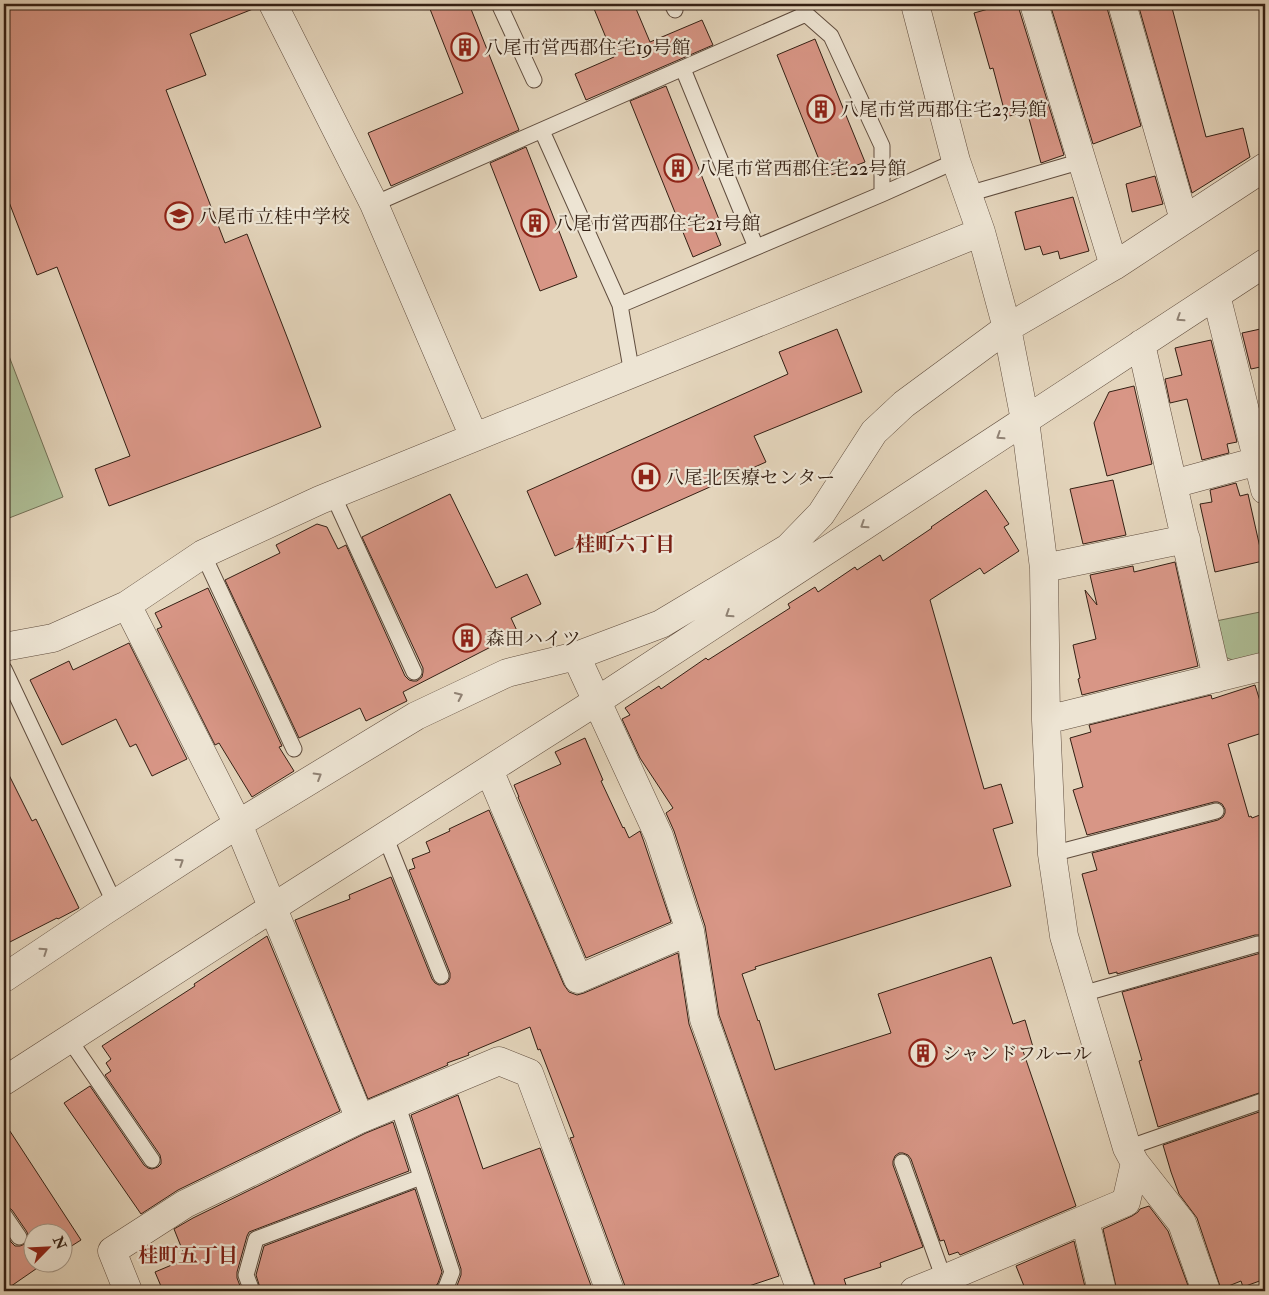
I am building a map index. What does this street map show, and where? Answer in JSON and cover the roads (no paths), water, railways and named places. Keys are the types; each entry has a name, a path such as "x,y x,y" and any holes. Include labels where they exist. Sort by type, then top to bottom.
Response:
{"street":[{"path":"273,4 374,204 474,437"},
{"path":"915,4 956,161 981,232 1007,328 1025,420 1044,568 1046,720 1052,854 1064,936 1131,1155 1182,1223 1206,1291"},
{"path":"1034,4 1114,266"},
{"path":"1122,4 1184,220"},
{"path":"4,978 238,824 416,716 507,673 576,656 661,624 788,548 821,514 874,432 904,404 1007,328 1114,266 1265,168"},
{"path":"4,647 53,638 126,605 204,554 333,495 981,232"},
{"path":"4,1081 597,701 1265,263"},
{"path":"1216,295 1265,490"},
{"path":"1142,344 1217,678"},
{"path":"1173,484 1258,461"},
{"path":"1044,568 1186,539"},
{"path":"126,605 238,824 360,1119"},
{"path":"576,656 659,836 690,931 704,1019 801,1291"},
{"path":"1046,720 1217,678 1263,673"},
{"path":"489,770 578,980 690,931"},
{"path":"128,1291 112,1251 185,1204 360,1119 499,1061 529,1073 610,1291"},
{"path":"928,1287 1126,1202 1131,1155"},
{"path":"1085,1220 1102,1291"}],"lane":[{"path":"499,4 534,80"},
{"path":"374,204 683,68 804,9 831,36 882,146 882,194"},
{"path":"683,68 756,247"},
{"path":"542,131 620,305 632,374"},
{"path":"620,305 956,161"},
{"path":"968,194 1082,161"},
{"path":"333,495 414,672"},
{"path":"204,554 294,749"},
{"path":"4,669 115,904"},
{"path":"1052,854 1216,811"},
{"path":"385,836 441,976"},
{"path":"1082,994 1258,944"},
{"path":"69,1039 152,1160"},
{"path":"1131,1155 1265,1100"},
{"path":"397,1103 452,1272 445,1290 442,1291"},
{"path":"902,1162 928,1287"},
{"path":"252,1291 246,1275 256,1239 421,1177"},
{"path":"4,1215 19,1237"}],"place":[{"name":"八尾市営西郡住宅19号館","path":"465,47"},
{"name":"八尾市営西郡住宅23号館","path":"821,109"},
{"name":"八尾市営西郡住宅22号館","path":"678,168"},
{"name":"八尾市立桂中学校","path":"179,216"},
{"name":"八尾市営西郡住宅21号館","path":"535,223"},
{"name":"八尾北医療センター","path":"646,477"},
{"name":"森田ハイツ","path":"467,638"},
{"name":"シャンドフルール","path":"923,1053"}],"district":[{"name":"桂町六丁目","path":"625,544"},
{"name":"桂町五丁目","path":"188,1255"}]}
